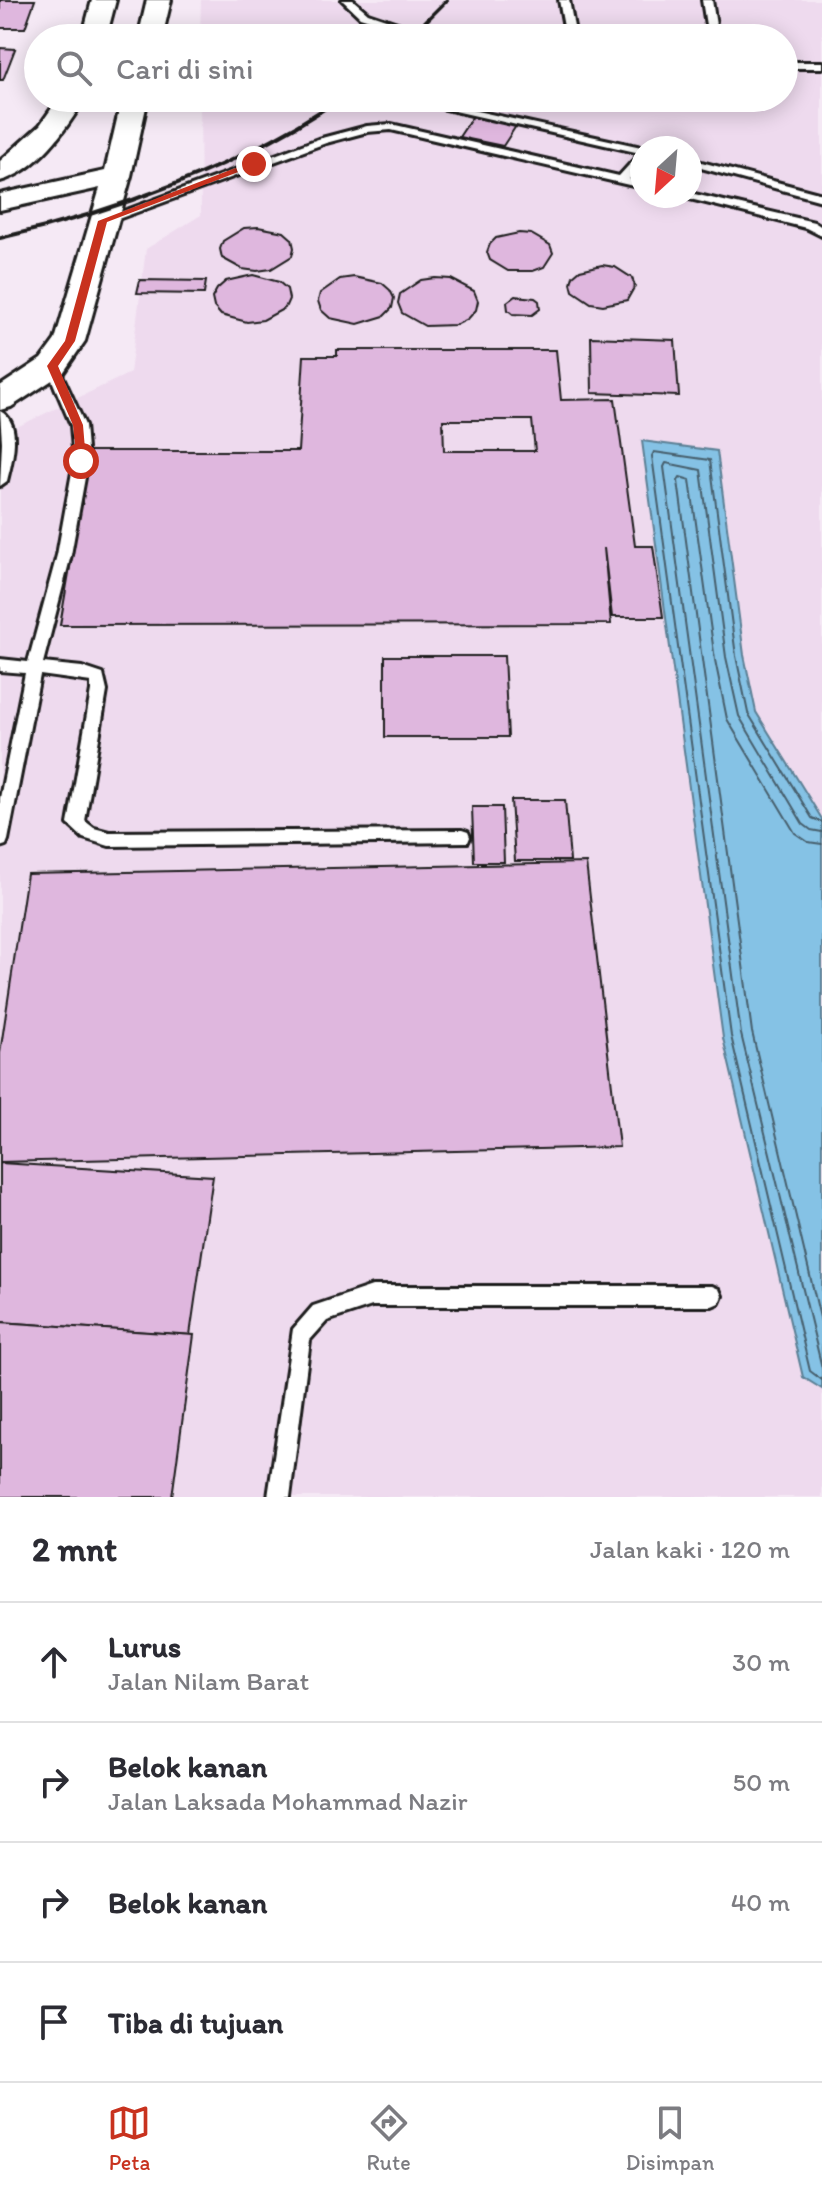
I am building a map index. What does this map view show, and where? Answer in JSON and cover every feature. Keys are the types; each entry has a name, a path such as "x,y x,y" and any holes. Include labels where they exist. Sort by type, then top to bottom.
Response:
{"street":[{"path":"98,24 104,0"},
{"path":"154,24 159,0"},
{"path":"0,173 26,155 62,112"},
{"path":"0,400 61,354 117,176 132,112"},
{"path":"0,202 117,176"}],"lane":[{"path":"347,0 364,15 392,24"},
{"path":"564,0 568,24"},
{"path":"707,0 711,24"},
{"path":"798,65 822,65"},
{"path":"467,112 630,147"},
{"path":"103,221 254,164 367,129 391,127 630,182"},
{"path":"702,165 822,198"},
{"path":"622,180 630,170"},
{"path":"702,199 810,225 822,232"},
{"path":"0,840 33,671 64,555 81,461 78,425 61,354"},
{"path":"0,415 9,442 0,481"},
{"path":"0,665 33,671 82,673 98,678 99,691 76,824 89,833 109,839 462,837"},
{"path":"279,1497 300,1336 320,1313 372,1296 712,1296"}],"shaded area":[{"path":"201,0 822,0 822,819 756,712 744,655 642,442 723,1038 803,1377 822,1389 822,1497 0,1497 0,435 130,373 146,249 201,215 200,112 798,112 798,24 200,24"}],"water":[{"path":"642,441 717,451 744,655 756,712 822,819 822,1389 803,1377 723,1038"}],"building":[{"path":"0,0 35,0 24,28 0,28"},
{"path":"0,48 15,49 3,80 0,80"},
{"path":"473,116 516,126 503,146 459,137"},
{"path":"244,228 284,232 292,239 292,256 271,269 257,271 242,269 222,258 220,249 223,241"},
{"path":"531,234 550,245 553,253 544,267 533,271 508,271 490,260 487,252 496,238"},
{"path":"602,265 615,267 632,278 635,286 627,300 603,305 591,303 573,291 573,276 580,270"},
{"path":"253,275 279,282 287,289 289,299 285,308 263,320 247,322 221,315 214,307 212,298 217,289 226,281"},
{"path":"354,277 382,283 390,290 394,298 392,308 384,316 358,324 330,318 321,310 318,301 320,293 340,279"},
{"path":"451,279 474,291 478,301 476,310 468,319 456,325 425,326 402,313 398,303 400,294 421,280"},
{"path":"140,280 206,281 204,294 137,293"},
{"path":"515,296 535,298 539,301 540,309 532,315 513,314 508,310 507,302"},
{"path":"591,337 675,340 679,396 592,393"},
{"path":"337,350 556,350 561,400 615,399 635,546 653,546 663,617 612,617 604,548 611,624 60,625 90,451 298,451 304,356 337,356","holes":["443,420 532,420 535,451 444,451"]},
{"path":"385,656 504,656 508,737 385,737"},
{"path":"511,800 565,800 570,861 515,861"},
{"path":"472,807 502,807 504,862 474,862"},
{"path":"586,863 619,1147 0,1162 0,1053 27,874"},
{"path":"0,1163 213,1176 190,1335 0,1322"},
{"path":"0,1322 194,1335 172,1497 0,1497"}],"railway":[{"path":"423,24 447,0"},
{"path":"0,238 86,215 177,183 264,144 319,112"}],"route":[{"path":"81,461 78,425 52,366 70,341 103,221 192,190 254,164"}]}
